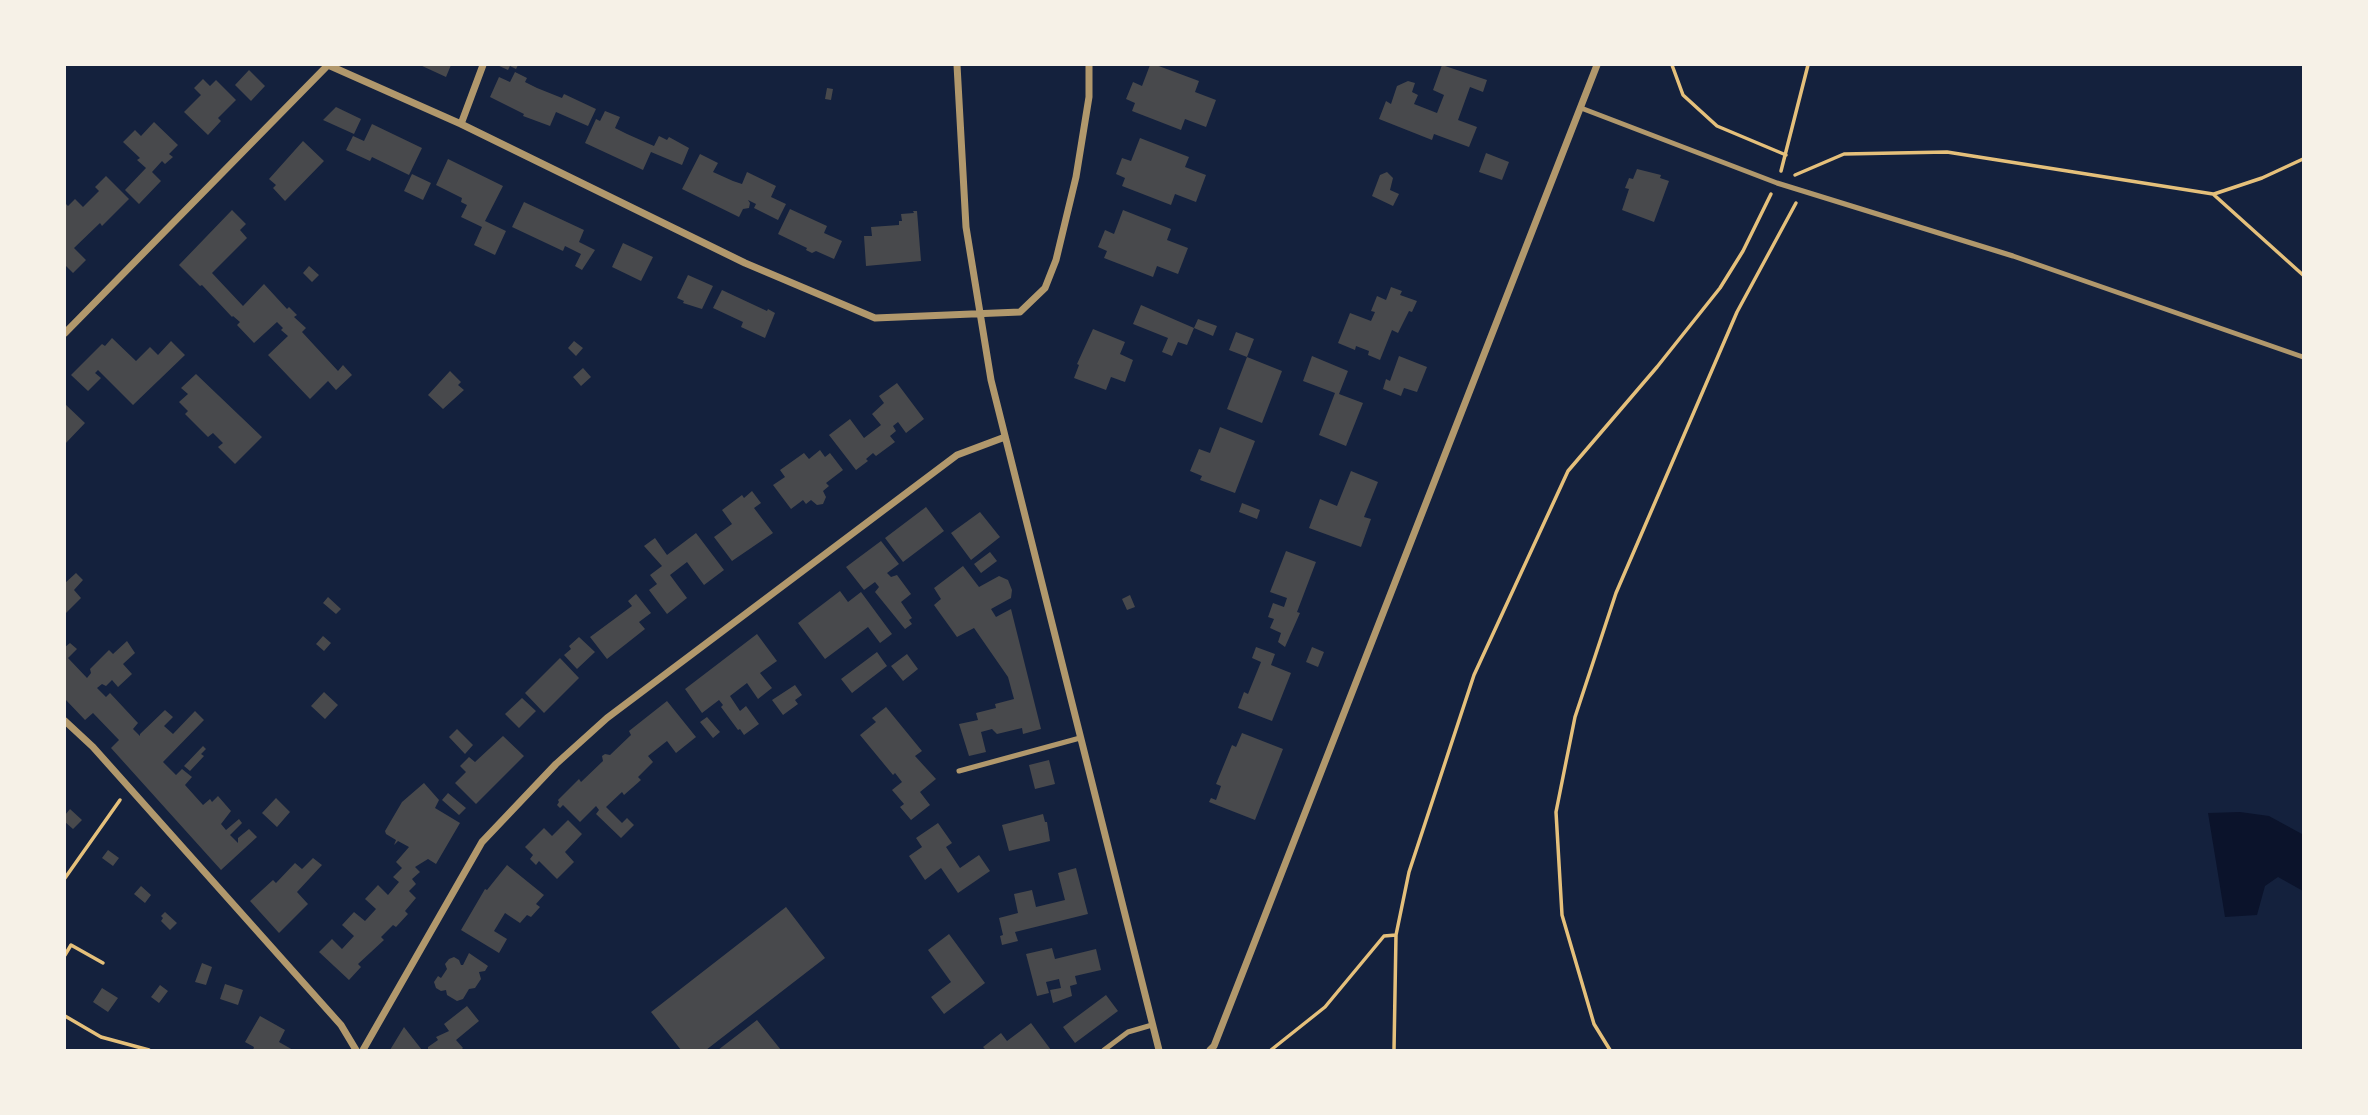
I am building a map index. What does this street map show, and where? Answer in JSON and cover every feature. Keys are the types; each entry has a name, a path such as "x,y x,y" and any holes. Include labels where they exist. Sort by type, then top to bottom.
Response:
{"street":[{"path":"65,333 328,65 461,124 745,263 875,318 1020,312 1045,288 1056,260 1076,177 1089,97 1089,65"},
{"path":"461,124 483,65"},
{"path":"957,65 966,227 979,315 1005,437 1159,1050"},
{"path":"1210,1050 1214,1046 1597,65"},
{"path":"363,1050 482,842 556,764 607,718 928,476 957,455 1005,437"},
{"path":"65,721 93,747 341,1025 356,1050"}],"lane":[{"path":"1581,108 1777,183 2013,256 2303,357"},
{"path":"959,771 1080,738"},
{"path":"1104,1050 1128,1032 1152,1024"}],"path":[{"path":"1672,65 1683,94 1717,126 1786,155"},
{"path":"1394,1050 1396,935 1409,872 1474,675 1568,471 1657,368 1720,288 1743,251 1777,183 1808,65"},
{"path":"1777,183 1844,154 1947,152 2213,194 2262,178 2303,159"},
{"path":"1610,1050 1594,1024 1562,915 1556,812 1575,717 1616,593 1737,312 1803,190"},
{"path":"2213,194 2303,275"},
{"path":"65,878 128,787"},
{"path":"1271,1050 1325,1007 1384,936 1396,935"},
{"path":"65,942 103,963"},
{"path":"65,955 71,945"},
{"path":"65,1016 101,1037 149,1050"}],"water":[{"path":"2240,812 2269,816 2302,834 2303,891 2278,877 2265,886 2257,915 2225,917 2208,813"}],"building":[{"path":"420,65 451,65 446,77"},
{"path":"497,65 518,65 516,69 510,66 508,70"},
{"path":"1150,65 1199,81 1195,92 1216,100 1206,127 1185,119 1181,130 1132,111 1135,103 1126,99 1133,82 1142,86"},
{"path":"1442,65 1487,80 1483,92 1470,87 1458,120 1477,127 1469,147 1434,134 1432,140 1379,119 1386,101 1391,104 1397,86 1408,81 1415,83 1412,92 1418,95 1414,104 1437,113 1444,95 1433,90"},
{"path":"249,70 265,86 251,101 235,85"},
{"path":"515,72 527,78 525,82 537,88 562,98 564,94 596,109 588,126 556,112 550,126 523,116 524,114 490,97 499,77 510,82"},
{"path":"203,79 210,86 216,80 236,100 218,118 221,121 208,135 184,112 201,95 194,88"},
{"path":"827,88 833,89 831,100 825,99"},
{"path":"336,107 361,119 354,134 323,120"},
{"path":"605,111 620,117 615,128 654,146 659,136 667,140 669,137 689,148 682,165 651,152 643,170 585,143 596,119 600,121"},
{"path":"154,122 178,145 169,154 173,157 165,164 162,161 152,172 161,181 139,204 125,190 146,168 137,160 140,158 123,142 135,130 141,136"},
{"path":"372,124 422,148 409,175 372,157 370,161 346,150 353,136 364,141"},
{"path":"1140,138 1189,157 1185,167 1206,175 1196,202 1175,194 1171,205 1122,186 1125,178 1116,174 1122,158 1131,161"},
{"path":"303,141 324,161 285,201 273,188 276,185 269,179"},
{"path":"1486,153 1509,162 1502,180 1479,172"},
{"path":"700,154 718,163 713,172 733,181 742,184 747,172 776,186 771,197 786,204 778,220 754,208 756,204 748,200 749,208 743,209 739,217 682,189"},
{"path":"448,159 503,186 485,221 506,231 495,255 474,245 482,227 461,217 467,205 461,202 462,198 436,185"},
{"path":"1637,169 1661,175 1660,178 1669,181 1654,222 1622,210 1629,189 1625,188"},
{"path":"1387,172 1393,178 1390,190 1399,194 1393,206 1372,196 1380,175"},
{"path":"412,174 431,183 423,200 404,191"},
{"path":"106,176 129,199 102,226 100,223 74,248 86,260 73,273 65,265 65,203 68,206 75,199 83,207 99,191 95,187"},
{"path":"524,202 584,230 579,242 595,250 582,270 575,266 581,254 565,246 563,251 512,227"},
{"path":"790,209 827,226 824,233 842,241 834,259 816,251 812,253 778,234"},
{"path":"232,210 246,224 240,230 247,238 212,273 243,306 264,284 287,309 289,307 297,315 294,317 306,328 302,332 338,371 343,365 352,375 336,390 328,381 310,399 268,355 288,336 281,330 283,328 277,322 254,343 237,325 240,322 179,265"},
{"path":"1123,210 1171,229 1167,240 1188,248 1178,274 1157,266 1153,277 1104,258 1107,251 1098,247 1105,230 1114,234"},
{"path":"913,211 917,211 921,261 866,266 864,236 872,236 871,227 899,225 899,221 902,221 901,214 914,213"},
{"path":"623,243 653,257 641,281 612,267"},
{"path":"309,266 319,275 312,282 303,273"},
{"path":"688,275 713,286 702,309 683,303 684,301 677,298"},
{"path":"1391,287 1402,291 1400,295 1417,301 1398,333 1392,330 1380,360 1368,355 1369,351 1356,346 1355,350 1338,343 1350,313 1371,321 1375,312 1371,311 1377,296 1386,300"},
{"path":"722,290 775,313 765,338 741,327 743,322 713,308"},
{"path":"1141,305 1194,328 1187,345 1178,342 1172,356 1162,352 1168,338 1133,324"},
{"path":"1198,319 1217,326 1213,336 1194,328"},
{"path":"1093,329 1125,342 1120,354 1133,360 1125,382 1111,377 1106,390 1074,378 1079,365 1077,364"},
{"path":"1236,332 1254,339 1247,357 1229,350"},
{"path":"112,338 136,361 150,347 158,355 171,341 185,355 133,405 98,370 95,373 101,378 88,391 71,375 102,344 105,346"},
{"path":"574,341 583,348 576,356 568,348"},
{"path":"1312,356 1348,371 1339,394 1363,403 1346,446 1319,435 1335,393 1303,381"},
{"path":"1399,356 1427,367 1417,392 1404,388 1401,396 1383,389 1386,379 1390,381"},
{"path":"1247,357 1282,371 1262,423 1227,409"},
{"path":"583,368 591,377 581,386 573,377"},
{"path":"450,371 461,382 458,385 464,390 443,409 428,395"},
{"path":"196,374 262,437 235,464 218,447 223,443 213,433 208,437 185,414 188,411 179,402 188,394 181,388"},
{"path":"897,383 924,419 906,433 898,422 893,426 896,431 890,436 895,442 876,456 873,453 866,459 868,461 856,470 829,435 850,419 864,438 881,425 872,414 884,403 879,396"},
{"path":"65,404 85,423 65,444"},
{"path":"1220,427 1255,441 1235,493 1200,480 1202,476 1190,471 1199,449 1210,453"},
{"path":"820,450 825,457 830,453 843,470 826,483 829,486 823,491 826,497 823,504 817,505 811,500 806,504 803,500 791,509 773,485 785,477 780,470 804,453 809,459"},
{"path":"1351,471 1378,482 1364,517 1371,519 1361,547 1309,528 1320,499 1337,506"},
{"path":"752,491 761,503 754,508 773,533 732,561 714,537 732,524 722,510"},
{"path":"1242,503 1260,510 1257,519 1239,512"},
{"path":"926,507 944,531 903,562 885,538"},
{"path":"980,512 1000,537 971,560 951,533"},
{"path":"696,533 724,570 704,585 687,562 670,575 687,598 667,614 649,590 657,584 650,575 662,566 644,546 655,538 667,555"},
{"path":"881,541 899,564 887,573 891,577 897,575 911,594 901,602 912,618 909,620 912,624 905,629 875,592 879,587 875,582 864,590 846,567"},
{"path":"1286,551 1316,562 1297,612 1300,613 1285,647 1278,642 1281,633 1270,628 1274,619 1268,617 1273,603 1284,607 1287,598 1270,592"},
{"path":"990,552 997,561 981,573 974,564"},
{"path":"963,566 979,587 999,576 1008,580 1012,590 1011,598 991,609 996,617 1011,609 1041,729 1023,734 1022,728 997,734 992,729 981,732 986,752 969,756 959,724 978,720 976,713 996,708 995,704 1014,699 1008,677 974,628 957,637 934,605 941,599 934,588"},
{"path":"76,573 83,580 74,590 81,598 65,614 65,583"},
{"path":"840,591 848,602 861,592 892,634 880,643 868,627 825,659 798,623"},
{"path":"636,594 651,613 639,622 645,629 607,659 590,637 632,606 628,601"},
{"path":"1130,595 1135,607 1127,610 1122,599"},
{"path":"328,597 341,609 336,614 323,603"},
{"path":"757,634 777,661 760,673 772,688 758,699 747,683 730,696 740,711 746,706 759,724 744,735 721,707 723,705 719,700 702,713 685,689"},
{"path":"323,636 331,643 324,651 316,644"},
{"path":"579,637 595,652 577,669 564,655"},
{"path":"127,641 135,653 123,664 132,674 118,687 112,680 106,686 102,684 97,688 106,697 110,693 138,723 133,729 140,736 165,710 173,717 164,726 173,734 195,711 204,720 163,762 176,775 182,769 192,777 185,785 203,805 218,796 231,811 221,824 226,830 239,819 242,823 230,835 238,843 238,838 249,829 257,837 221,870 111,748 119,740 93,713 85,720 65,699 65,647 70,643 77,649 68,658 87,678 91,673 90,669 109,650 113,654"},
{"path":"1256,647 1275,654 1271,665 1291,673 1272,721 1238,708 1244,692 1248,694 1261,662 1252,658"},
{"path":"1312,647 1324,652 1318,667 1306,662"},
{"path":"877,652 887,666 852,693 841,679"},
{"path":"907,654 918,669 903,681 891,666"},
{"path":"560,658 579,678 544,713 525,693"},
{"path":"795,685 802,695 795,700 798,704 783,715 772,700"},
{"path":"324,692 338,705 325,719 311,706"},
{"path":"522,698 536,711 519,728 505,714"},
{"path":"667,701 696,737 676,753 667,741 648,756 653,762 638,777 641,780 624,795 622,792 606,807 622,823 627,818 634,825 621,838 596,814 599,810 596,806 580,822 563,805 560,808 557,805 558,800 579,779 581,782 603,761 602,756 610,755 631,735 629,731"},
{"path":"886,707 922,751 915,756 936,779 920,792 930,805 911,820 900,807 904,804 892,790 902,782 860,735 876,722 872,718"},
{"path":"707,717 720,732 713,738 700,722"},
{"path":"457,729 473,745 465,754 449,737"},
{"path":"1242,733 1283,749 1255,820 1209,802 1211,798 1216,800 1221,786 1216,784 1232,745 1236,747"},
{"path":"503,736 524,756 476,804 455,783 466,772 460,766 469,757 475,762"},
{"path":"203,746 206,749 201,754 204,756 190,771 184,766"},
{"path":"1049,760 1055,784 1035,789 1029,765"},
{"path":"424,783 439,800 435,808 460,823 436,864 428,859 415,867 420,872 412,879 416,884 409,891 416,898 405,911 408,914 396,927 393,925 381,937 384,940 358,964 361,967 349,980 319,952 332,939 342,949 354,936 342,925 354,912 365,921 376,909 365,899 378,885 388,895 399,882 393,877 402,868 396,862 409,847 398,841 394,845 396,840 385,831 402,802"},
{"path":"448,793 466,808 459,815 442,800"},
{"path":"276,798 290,812 277,827 262,813"},
{"path":"70,809 82,820 73,829 65,822 65,815"},
{"path":"1043,814 1050,841 1009,851 1002,825"},
{"path":"568,820 582,834 565,852 574,862 557,879 539,861 536,865 530,859 533,855 525,847 544,828 552,836"},
{"path":"938,823 952,843 946,847 960,868 979,855 990,871 958,893 941,868 925,880 909,856 922,847 916,838"},
{"path":"108,850 119,858 113,866 102,858"},
{"path":"313,858 322,865 297,892 308,904 279,933 250,901 273,880 276,883 295,863 302,869"},
{"path":"507,865 544,895 536,904 540,907 531,917 527,915 520,923 505,913 494,931 507,939 499,953 461,930 485,889 487,890"},
{"path":"1076,868 1088,914 1015,932 1018,941 1002,945 999,918 1018,913 1014,894 1032,890 1036,907 1065,900 1058,873"},
{"path":"141,886 151,895 145,903 134,894"},
{"path":"786,907 825,958 706,1050 681,1050 651,1012"},
{"path":"165,912 177,923 170,930 161,921"},
{"path":"949,934 985,983 944,1014 931,997 951,982 928,950"},
{"path":"1052,948 1055,959 1096,949 1101,970 1075,976 1077,984 1070,986 1072,996 1053,1003 1050,990 1061,988 1059,979 1046,982 1049,993 1037,996 1026,954"},
{"path":"469,953 488,966 485,971 479,972 481,979 475,988 469,989 463,999 457,1001 447,995 446,990 436,988 434,982 438,976 441,978 447,969 445,964 449,959 454,957 463,965"},
{"path":"202,963 212,967 206,985 195,982"},
{"path":"225,984 243,990 238,1005 220,999"},
{"path":"160,985 168,991 159,1003 151,997"},
{"path":"102,988 118,998 108,1012 93,1002"},
{"path":"1106,995 1118,1011 1075,1043 1063,1027"},
{"path":"467,1006 479,1021 456,1040 463,1048 428,1050 428,1047 438,1040 436,1037 449,1031 444,1024"},
{"path":"260,1016 285,1030 279,1042 293,1050 253,1050 254,1047 245,1042"},
{"path":"757,1020 781,1050 718,1050"},
{"path":"1031,1023 1051,1050 986,1050 983,1047 1001,1033 1007,1041"},
{"path":"404,1027 422,1050 390,1050"}]}
